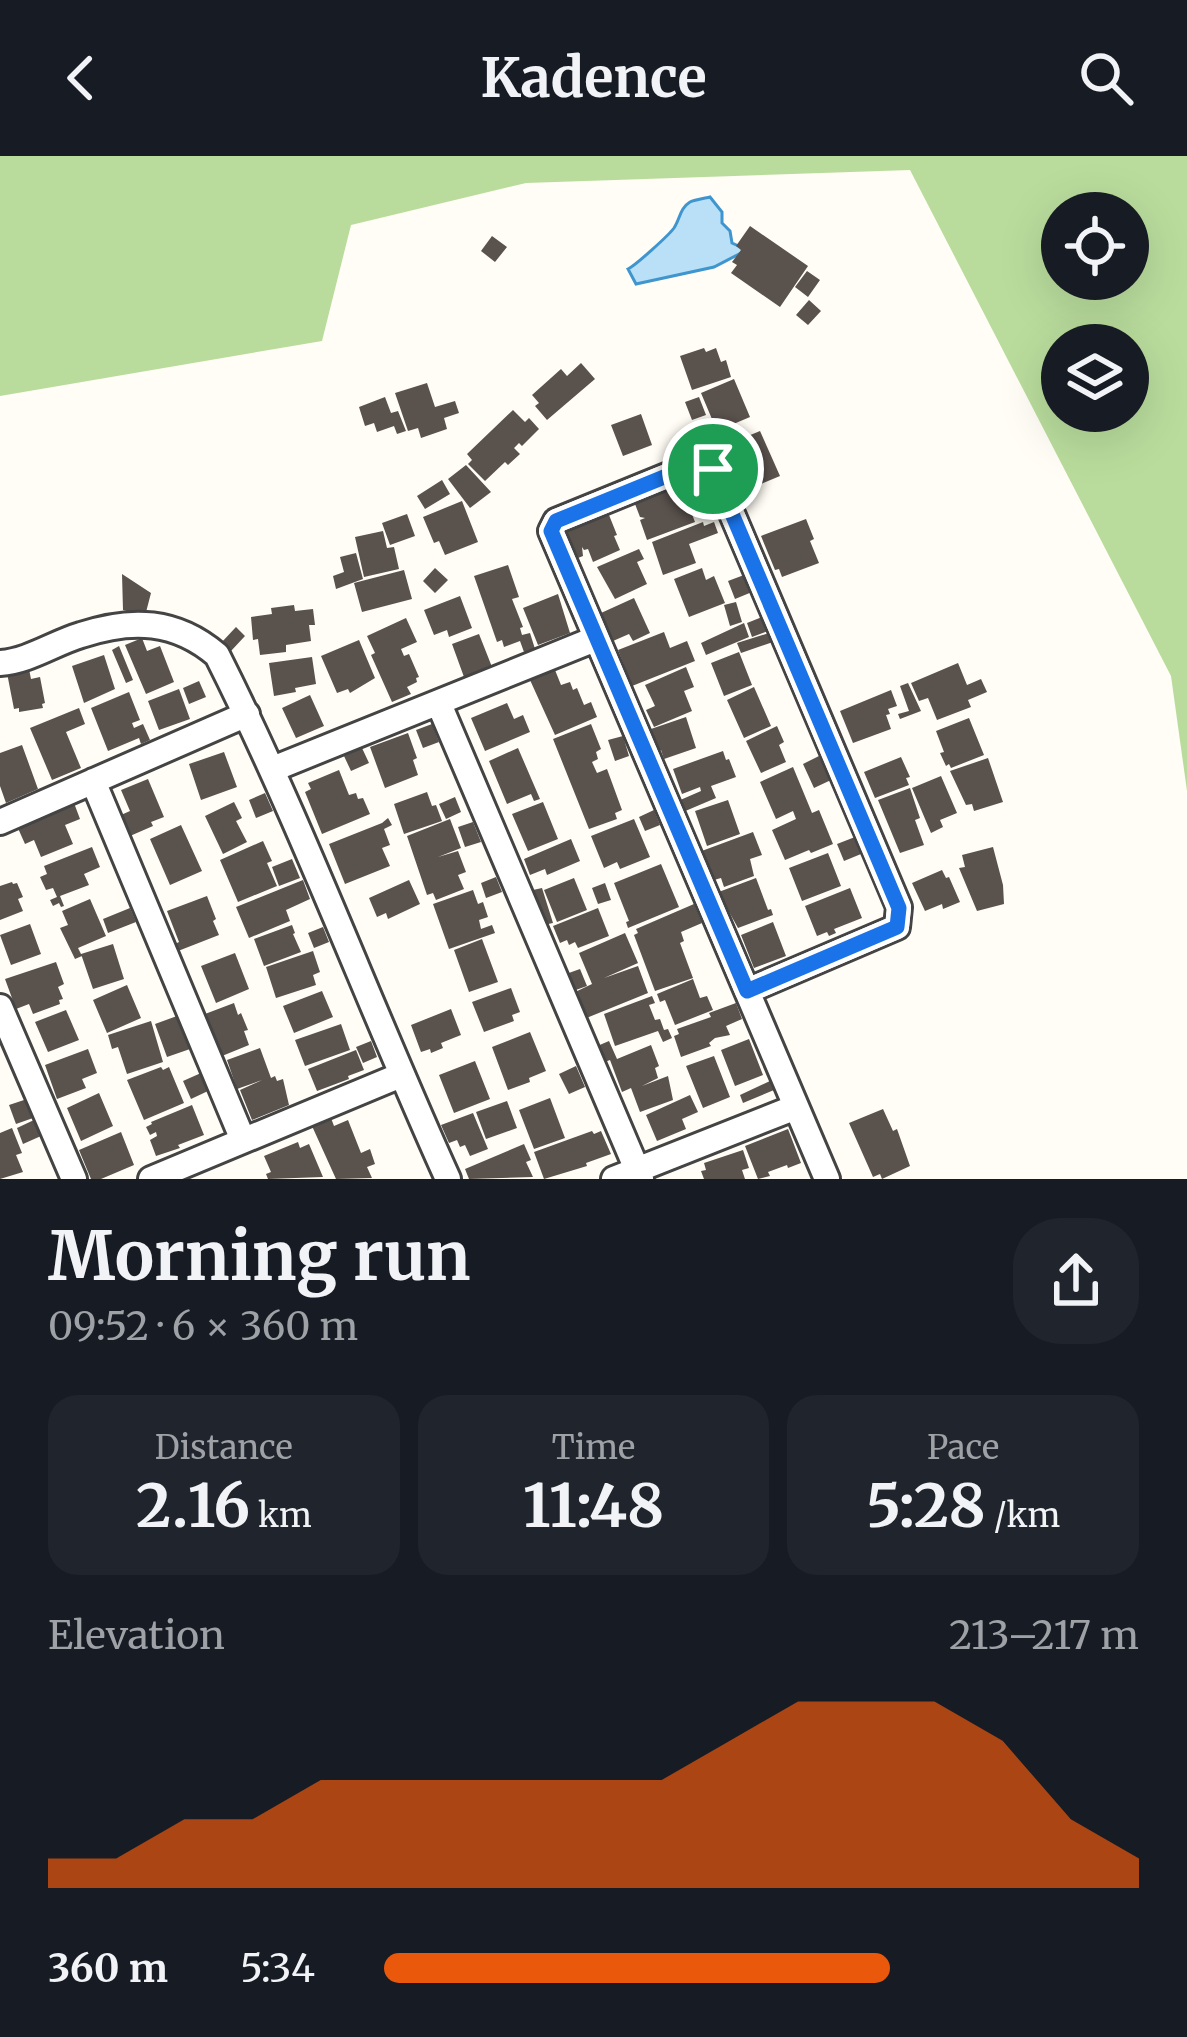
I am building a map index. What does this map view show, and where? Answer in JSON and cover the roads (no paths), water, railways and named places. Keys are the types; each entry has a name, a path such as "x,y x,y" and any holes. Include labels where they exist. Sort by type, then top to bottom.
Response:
{"street":[{"path":"747,991 897,927 899,908 713,469 701,462 556,521 551,531 826,1179"},
{"path":"0,663 15,662 82,634 159,624 201,641 217,655 273,769 448,1179"},
{"path":"273,769 595,639"},
{"path":"439,704 630,1176 796,1107"},
{"path":"0,822 247,714"},
{"path":"93,781 244,1140"},
{"path":"0,1007 74,1179"},
{"path":"151,1179 401,1075"}],"water":[{"path":"710,197 722,212 732,243 743,252 714,267 636,284 628,269 671,232 687,204"}]}
